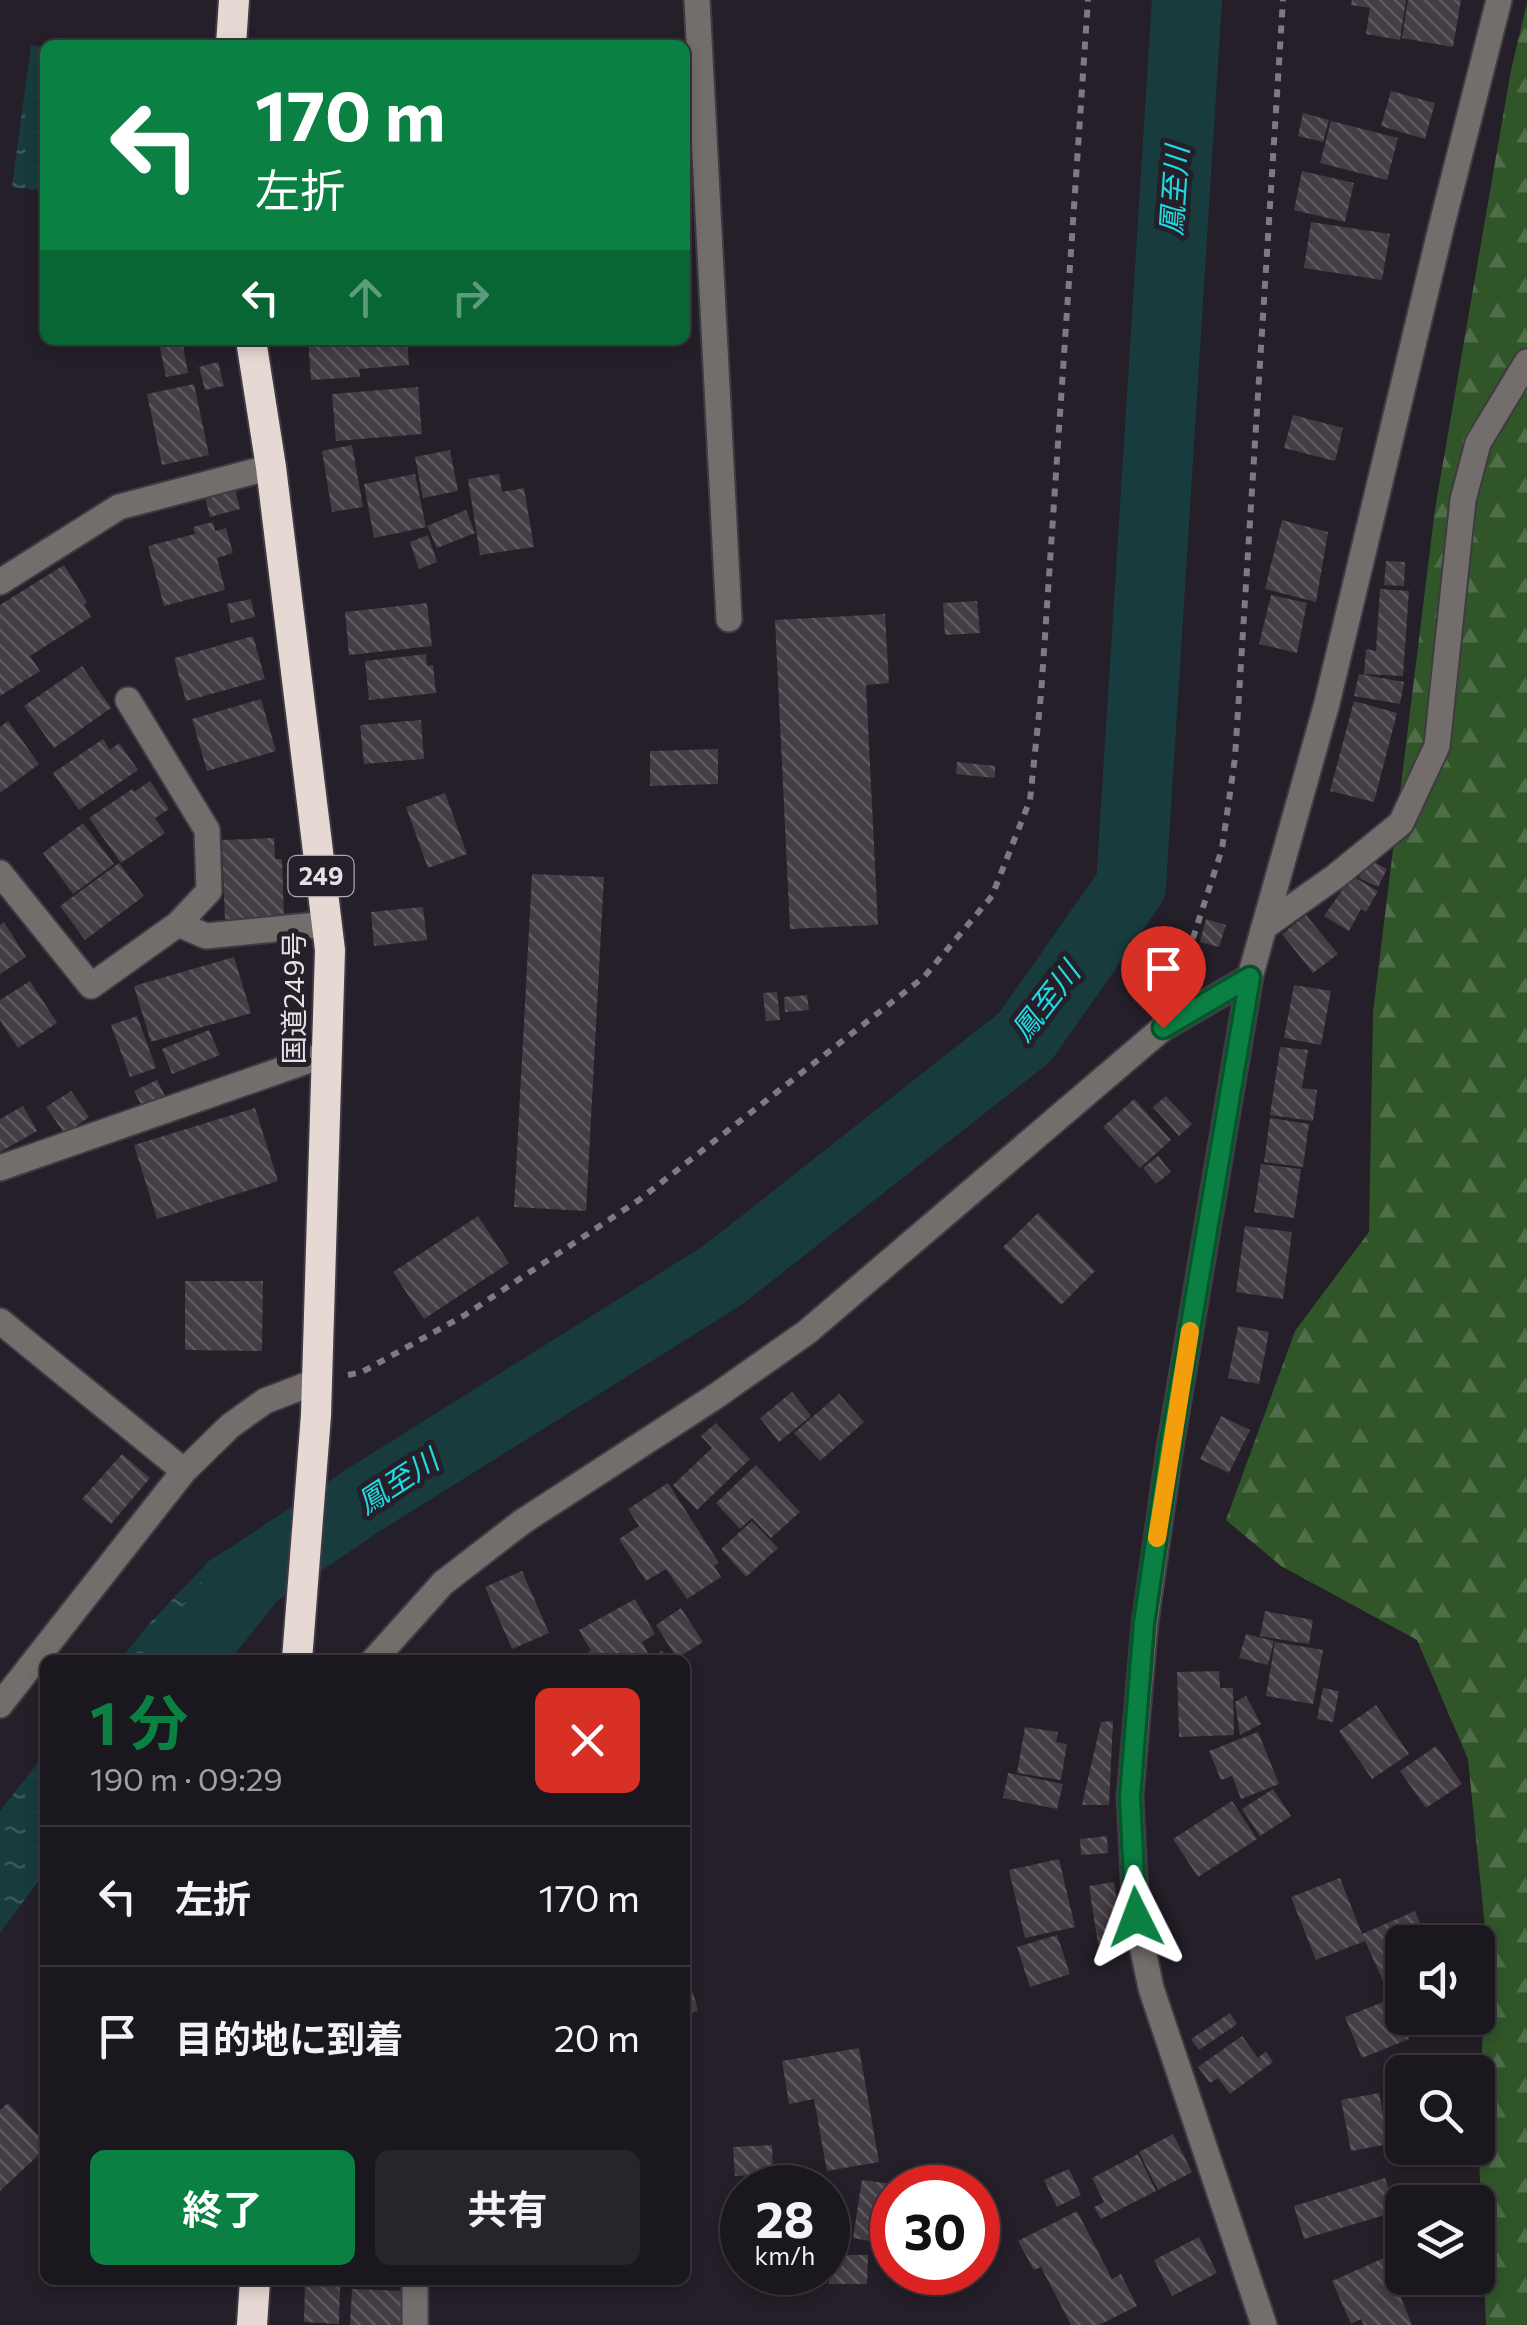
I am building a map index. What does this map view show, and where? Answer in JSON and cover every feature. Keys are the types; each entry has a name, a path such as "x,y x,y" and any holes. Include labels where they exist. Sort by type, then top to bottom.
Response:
{"highway":[{"path":"231,40 234,0"},
{"name":"国道249号","path":"252,345 271,467 330,950 316,1416 297,1655"},
{"path":"252,2325 255,2285"}],"street":[{"path":"698,0 730,619"},
{"path":"1264,2325 1151,1988 1136,1917 1130,1797 1144,1623 1250,977 1327,703 1440,228 1499,0"},
{"path":"1264,926 1402,823 1437,746 1460,561 1463,500 1478,444 1527,362"},
{"path":"0,582 120,507 271,467"},
{"path":"0,873 91,986 178,924 208,892 208,830 128,700"},
{"path":"178,924 206,936 327,924"},
{"path":"378,1655 443,1583 522,1522 807,1332 1163,1028 1250,977"},
{"path":"0,1168 327,1054"},
{"path":"0,1321 184,1471"},
{"path":"0,1705 184,1471 230,1426 265,1402 317,1381"},
{"path":"415,2285 415,2325"}],"path":[{"path":"317,1381 362,1372 465,1316 639,1200 924,977 992,896 1030,800 1088,0"},
{"path":"1163,1028 1222,848 1235,758 1282,0"}],"green space":[{"path":"1527,3 1527,2325 1486,2325 1485,2295 1495,2295 1495,2185 1480,2185 1479,2165 1495,2165 1495,2055 1482,2055 1483,2035 1495,2035 1495,1925 1485,1925 1468,1759 1417,1640 1281,1566 1226,1520 1295,1331 1369,1232 1373,1012 1435,509 1511,70"}],"water":[{"path":"31,45 40,46 40,190 12,187"},
{"path":"262,1528 249,1615 213,1655 124,1655 149,1624 210,1560"},
{"path":"40,1760 40,1879 0,1933 0,1811"}],"building":[{"path":"1352,0 1406,0 1400,40 1366,34 1370,8 1351,5"},
{"path":"1408,0 1461,0 1453,47 1402,38"},
{"path":"1391,91 1435,103 1425,139 1381,126"},
{"path":"1303,113 1329,120 1323,142 1298,136"},
{"path":"1331,121 1398,138 1387,180 1320,163"},
{"path":"1302,171 1354,183 1345,222 1294,210"},
{"path":"1311,222 1390,234 1382,280 1304,268"},
{"path":"159,345 183,345 188,373 166,377"},
{"path":"308,345 407,345 409,365 359,369 360,377 311,380"},
{"path":"218,362 224,386 205,390 199,367"},
{"path":"194,384 209,455 162,465 147,394"},
{"path":"418,387 422,434 336,441 332,394"},
{"path":"1293,415 1343,428 1335,461 1284,448"},
{"path":"352,445 363,507 332,512 322,451"},
{"path":"450,450 458,491 423,498 415,457"},
{"path":"415,474 426,527 374,538 364,484"},
{"path":"499,474 502,492 524,488 534,547 480,555 468,479"},
{"path":"234,486 240,509 210,517 204,493"},
{"path":"466,510 475,533 437,548 427,526"},
{"path":"1282,520 1328,532 1316,602 1265,589"},
{"path":"213,522 215,531 226,528 233,553 217,558 225,590 164,606 148,546 195,534 193,527"},
{"path":"428,535 437,562 419,569 410,542"},
{"path":"1386,561 1405,562 1404,586 1384,585"},
{"path":"64,565 87,602 84,605 91,617 30,656 40,671 0,696 0,605"},
{"path":"1380,589 1409,591 1403,676 1364,674 1366,649 1376,651"},
{"path":"1271,595 1307,603 1297,653 1259,644"},
{"path":"251,599 255,617 231,623 227,604"},
{"path":"977,601 980,633 945,635 943,603"},
{"path":"427,603 432,646 349,655 345,612"},
{"path":"885,614 889,683 866,685 878,925 790,929 775,620"},
{"path":"253,636 265,679 186,701 174,658"},
{"path":"426,654 427,666 433,665 436,693 369,700 365,661"},
{"path":"82,666 111,708 54,748 24,706"},
{"path":"1359,674 1404,682 1400,704 1354,696"},
{"path":"261,699 276,751 207,771 192,719"},
{"path":"1354,701 1397,713 1374,802 1330,791"},
{"path":"421,720 424,759 364,764 360,725"},
{"path":"8,721 39,764 0,793 0,727"},
{"path":"103,739 110,750 119,743 138,770 79,810 53,773"},
{"path":"718,749 718,784 650,786 650,751"},
{"path":"957,762 995,766 995,778 956,774"},
{"path":"150,781 169,809 155,818 165,833 121,863 89,818"},
{"path":"445,793 467,854 428,868 406,807"},
{"path":"83,823 114,864 73,894 43,853"},
{"path":"274,838 275,859 282,859 284,918 225,921 222,840"},
{"path":"1368,859 1387,869 1378,887 1359,878"},
{"path":"119,863 144,896 85,940 60,906"},
{"path":"532,874 604,877 586,1211 514,1207"},
{"path":"1352,876 1378,891 1366,912 1361,909 1349,931 1324,916"},
{"path":"423,907 427,940 374,946 371,912"},
{"path":"1306,915 1338,954 1313,973 1282,934"},
{"path":"1206,919 1226,925 1219,947 1200,942"},
{"path":"4,922 26,957 0,974 0,925"},
{"path":"234,957 251,1013 151,1042 134,986"},
{"path":"30,981 57,1023 18,1048 0,1020 0,1000"},
{"path":"1294,985 1331,991 1321,1045 1284,1038"},
{"path":"777,992 780,1020 766,1021 763,993"},
{"path":"807,995 809,1010 785,1012 784,997"},
{"path":"137,1016 156,1068 130,1077 111,1025"},
{"path":"209,1030 220,1055 172,1074 162,1049"},
{"path":"1280,1047 1308,1050 1302,1088 1317,1090 1313,1121 1270,1115"},
{"path":"157,1080 166,1098 143,1109 134,1091"},
{"path":"71,1091 89,1117 65,1134 46,1107"},
{"path":"1166,1096 1192,1124 1179,1136 1153,1107"},
{"path":"1134,1099 1171,1140 1140,1168 1103,1127"},
{"path":"23,1106 37,1131 0,1152 0,1119"},
{"path":"255,1108 278,1181 157,1219 134,1145"},
{"path":"1270,1118 1309,1124 1303,1167 1264,1162"},
{"path":"1158,1156 1171,1172 1156,1184 1143,1168"},
{"path":"1261,1164 1301,1169 1294,1218 1254,1212"},
{"path":"1038,1213 1095,1271 1061,1305 1003,1247"},
{"path":"478,1216 509,1263 424,1319 393,1272"},
{"path":"1245,1226 1292,1232 1283,1299 1236,1292"},
{"path":"185,1281 263,1281 262,1351 185,1350"},
{"path":"1238,1326 1269,1332 1259,1384 1228,1378"},
{"path":"792,1392 811,1416 779,1442 760,1418"},
{"path":"839,1394 864,1422 820,1461 794,1433"},
{"path":"1221,1416 1250,1430 1229,1473 1200,1459"},
{"path":"716,1423 750,1459 697,1510 673,1485 712,1448 701,1436"},
{"path":"122,1454 150,1478 111,1524 82,1499"},
{"path":"756,1465 800,1512 771,1538 752,1518 740,1529 716,1503"},
{"path":"668,1483 719,1563 714,1566 721,1577 687,1599 666,1569 646,1581 619,1539 639,1526 628,1509"},
{"path":"752,1521 778,1548 746,1577 721,1549"},
{"path":"522,1571 549,1633 512,1649 485,1587"},
{"path":"635,1599 655,1634 642,1642 649,1655 587,1655 591,1651 579,1630"},
{"path":"681,1608 703,1642 675,1655 656,1625"},
{"path":"1265,1611 1313,1620 1309,1644 1260,1636"},
{"path":"1246,1634 1274,1641 1268,1665 1239,1658"},
{"path":"1275,1642 1323,1650 1313,1704 1266,1696"},
{"path":"1219,1671 1220,1688 1233,1688 1234,1735 1179,1737 1177,1672"},
{"path":"1323,1688 1339,1691 1333,1722 1317,1719"},
{"path":"1246,1696 1261,1724 1240,1735 1235,1702"},
{"path":"1376,1705 1409,1754 1372,1779 1339,1731"},
{"path":"1113,1721 1109,1805 1082,1805 1101,1722"},
{"path":"1025,1727 1058,1732 1056,1742 1067,1744 1061,1780 1017,1773"},
{"path":"1258,1732 1279,1784 1241,1799 1232,1776 1221,1780 1209,1751"},
{"path":"1436,1746 1462,1784 1426,1808 1400,1771"},
{"path":"1008,1773 1063,1784 1057,1809 1003,1798"},
{"path":"1273,1789 1291,1816 1260,1836 1242,1809"},
{"path":"1232,1801 1257,1839 1198,1877 1173,1839"},
{"path":"1107,1836 1108,1853 1081,1855 1080,1839"},
{"path":"1059,1859 1075,1927 1025,1938 1009,1870"},
{"path":"1340,1878 1362,1934 1415,1911 1421,1925 1385,1925 1385,1985 1365,1941 1316,1960 1291,1897"},
{"path":"1114,1882 1124,1940 1098,1944 1089,1886"},
{"path":"1057,1935 1070,1974 1030,1987 1017,1947"},
{"path":"690,1981 698,2011 690,2013"},
{"path":"1385,2001 1385,2035 1407,2035 1409,2039 1362,2058 1345,2017"},
{"path":"1230,2013 1237,2024 1199,2050 1191,2039"},
{"path":"1242,2036 1258,2058 1266,2051 1273,2062 1230,2094 1218,2078 1210,2083 1198,2067"},
{"path":"859,2048 879,2162 850,2167 826,2165 814,2099 789,2104 782,2061"},
{"path":"1379,2093 1385,2145 1351,2151 1341,2100"},
{"path":"8,2103 40,2138 40,2154 0,2191 0,2110"},
{"path":"1173,2134 1192,2172 1158,2190 1139,2152"},
{"path":"772,2145 773,2165 734,2165 733,2147"},
{"path":"1138,2154 1156,2191 1101,2219 1094,2207 1104,2202 1092,2178"},
{"path":"1069,2169 1081,2195 1057,2207 1044,2180"},
{"path":"1385,2178 1387,2185 1385,2215 1304,2239 1294,2206"},
{"path":"862,2180 870,2181 870,2241 853,2238"},
{"path":"1077,2211 1112,2279 1121,2274 1137,2306 1099,2325 1071,2325 1041,2267 1034,2270 1018,2241"},
{"path":"1199,2237 1217,2273 1172,2296 1154,2260"},
{"path":"850,2255 868,2255 867,2284 850,2284"},
{"path":"1385,2258 1385,2295 1408,2295 1401,2298 1412,2325 1364,2325 1361,2319 1351,2324 1332,2281"},
{"path":"305,2285 340,2286 339,2324 304,2322"},
{"path":"352,2289 406,2291 405,2325 350,2325"}],"waterway":[{"name":"鳳至川","path":"189,1655 254,1574 362,1501 723,1275 1025,1037 1131,886 1187,0"}],"slow traffic":[{"path":"1157,1538 1190,1331"}],"route":[{"path":"1136,1917 1130,1797 1144,1623 1250,977 1163,1028"}]}
